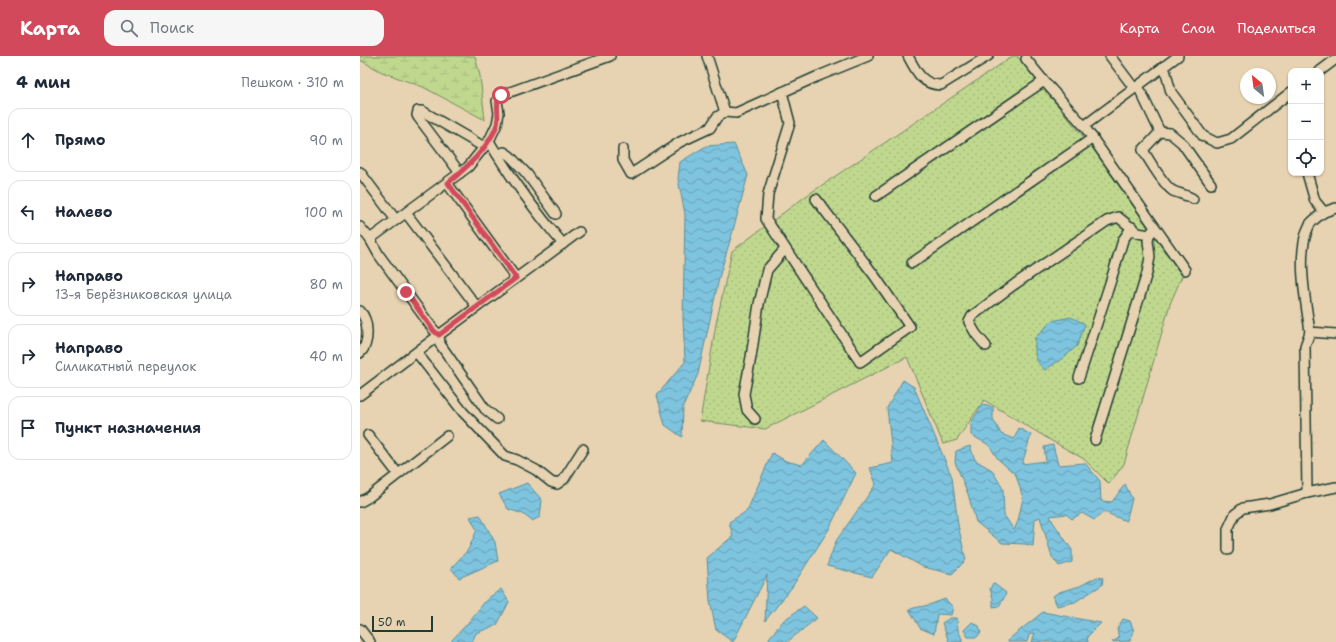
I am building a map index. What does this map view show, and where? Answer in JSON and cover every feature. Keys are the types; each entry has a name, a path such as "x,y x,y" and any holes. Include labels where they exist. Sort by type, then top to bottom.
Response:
{"street":[{"path":"370,239 468,167 486,144 497,124 498,97 610,56"},
{"path":"707,56 725,112"},
{"path":"622,149 623,160 631,174 680,142 710,128 717,117 725,112 736,113 868,56"},
{"path":"908,56 918,75 932,85 941,85 988,56"},
{"path":"1110,56 1136,87 1160,132"},
{"path":"1084,126 1178,56"},
{"path":"1026,59 1084,126 1185,270"},
{"path":"1324,68 1336,59"},
{"path":"1164,66 1171,92 1203,136 1217,143 1231,139 1288,94"},
{"path":"876,196 1044,81"},
{"path":"782,92 790,123 768,194 766,219 860,362 910,326 874,275 816,199"},
{"path":"460,173 418,118 416,115 418,111 422,111 486,144 497,154 546,224 563,244"},
{"path":"1160,132 1170,133 1182,143 1211,184"},
{"path":"1160,132 1143,150 1161,178 1172,190 1193,199"},
{"path":"912,263 1092,138"},
{"path":"497,154 504,152 510,156 527,174 556,214"},
{"path":"360,172 396,220"},
{"path":"1308,176 1315,200 1324,212"},
{"path":"448,183 516,278"},
{"path":"1307,493 1304,346 1310,332 1302,267 1304,240 1310,223 1324,212 1336,208"},
{"path":"406,213 477,307"},
{"path":"986,346 976,334 969,322 972,316 1015,284 1107,221 1118,217 1138,233 1149,235"},
{"path":"360,227 370,239 379,255 433,330 439,335 440,344 455,367 466,380 485,409 497,419"},
{"path":"1078,378 1123,240 1132,227"},
{"path":"1095,440 1147,272 1150,258 1148,241 1149,235 1155,228"},
{"path":"360,395 579,232"},
{"path":"755,419 747,410 744,394 751,357 758,304 767,270 785,249"},
{"path":"360,310 366,320 368,340 364,349 360,352"},
{"path":"1310,332 1336,334"},
{"path":"417,353 463,412 505,456 517,460 536,470 551,482 557,484 564,479 583,450"},
{"path":"368,435 398,474"},
{"path":"360,502 369,497 447,436"},
{"path":"1228,550 1228,529 1235,514 1243,508 1270,504 1307,493 1336,487"},
{"path":"360,629 370,642"}],"green space":[{"path":"360,56 475,56 480,76 485,120 423,87 382,72 360,60"},
{"path":"1013,56 1017,56 1091,146 1182,276 1170,304 1124,464 1109,484 1084,459 984,400 957,440 943,444 907,357 765,429 700,421 716,324 732,251 806,196"}],"water":[{"path":"734,144 748,175 720,274 698,374 683,407 682,437 665,425 657,395 685,362 683,319 685,214 678,179 680,162 706,146"},
{"path":"1071,317 1085,324 1077,346 1045,370 1038,363 1035,338 1052,321"},
{"path":"903,380 914,387 952,477 958,525 966,560 952,574 923,567 891,549 872,577 827,566 836,541 876,484 870,468 893,463 887,408"},
{"path":"982,405 993,407 993,419 1001,434 1014,439 1019,428 1031,435 1022,464 1046,461 1044,447 1053,445 1058,465 1085,463 1100,481 1101,501 1112,502 1125,484 1132,499 1126,521 1104,512 1094,520 1082,513 1072,519 1066,514 1050,516 1072,550 1072,562 1059,566 1052,557 1040,517 1035,519 1033,546 1025,544 1002,543 976,522 968,494 955,462 956,451 970,446 975,460 992,470 1003,489 1004,515 1014,530 1018,521 1023,498 1016,475 998,459 989,445 971,435 971,423"},
{"path":"824,440 856,473 829,529 792,587 765,621 767,575 733,642 716,630 710,601 707,558 733,536 729,522 747,511 772,453 786,461 802,465"},
{"path":"527,483 542,500 540,517 532,521 523,514 508,509 499,494"},
{"path":"480,515 495,542 498,561 459,578 451,568 468,550 477,530 470,517"},
{"path":"1097,577 1103,578 1102,585 1075,602 1057,606 1053,596 1059,592 1080,586"},
{"path":"993,583 1006,593 999,606 993,607 993,598 990,589"},
{"path":"501,589 509,602 497,625 476,633 472,642 452,642 452,640 487,599"},
{"path":"945,599 953,607 951,615 937,614 934,634 920,628 909,609 929,605"},
{"path":"804,606 817,618 787,642 771,642 769,638 784,620"},
{"path":"1043,612 1101,623 1087,637 1088,642 1032,642 1035,633 1029,635 1027,642 1008,642 1009,639"},
{"path":"950,618 957,618 958,630 962,642 949,642 942,623"},
{"path":"1123,619 1130,621 1134,631 1130,641 1112,642 1119,638 1117,629"},
{"path":"972,622 979,626 981,632 977,637 968,637 964,630"}],"route":[{"path":"406,292 433,330 439,335 516,278 448,183 468,167 489,141 497,124 497,101 498,97 501,95"}]}
